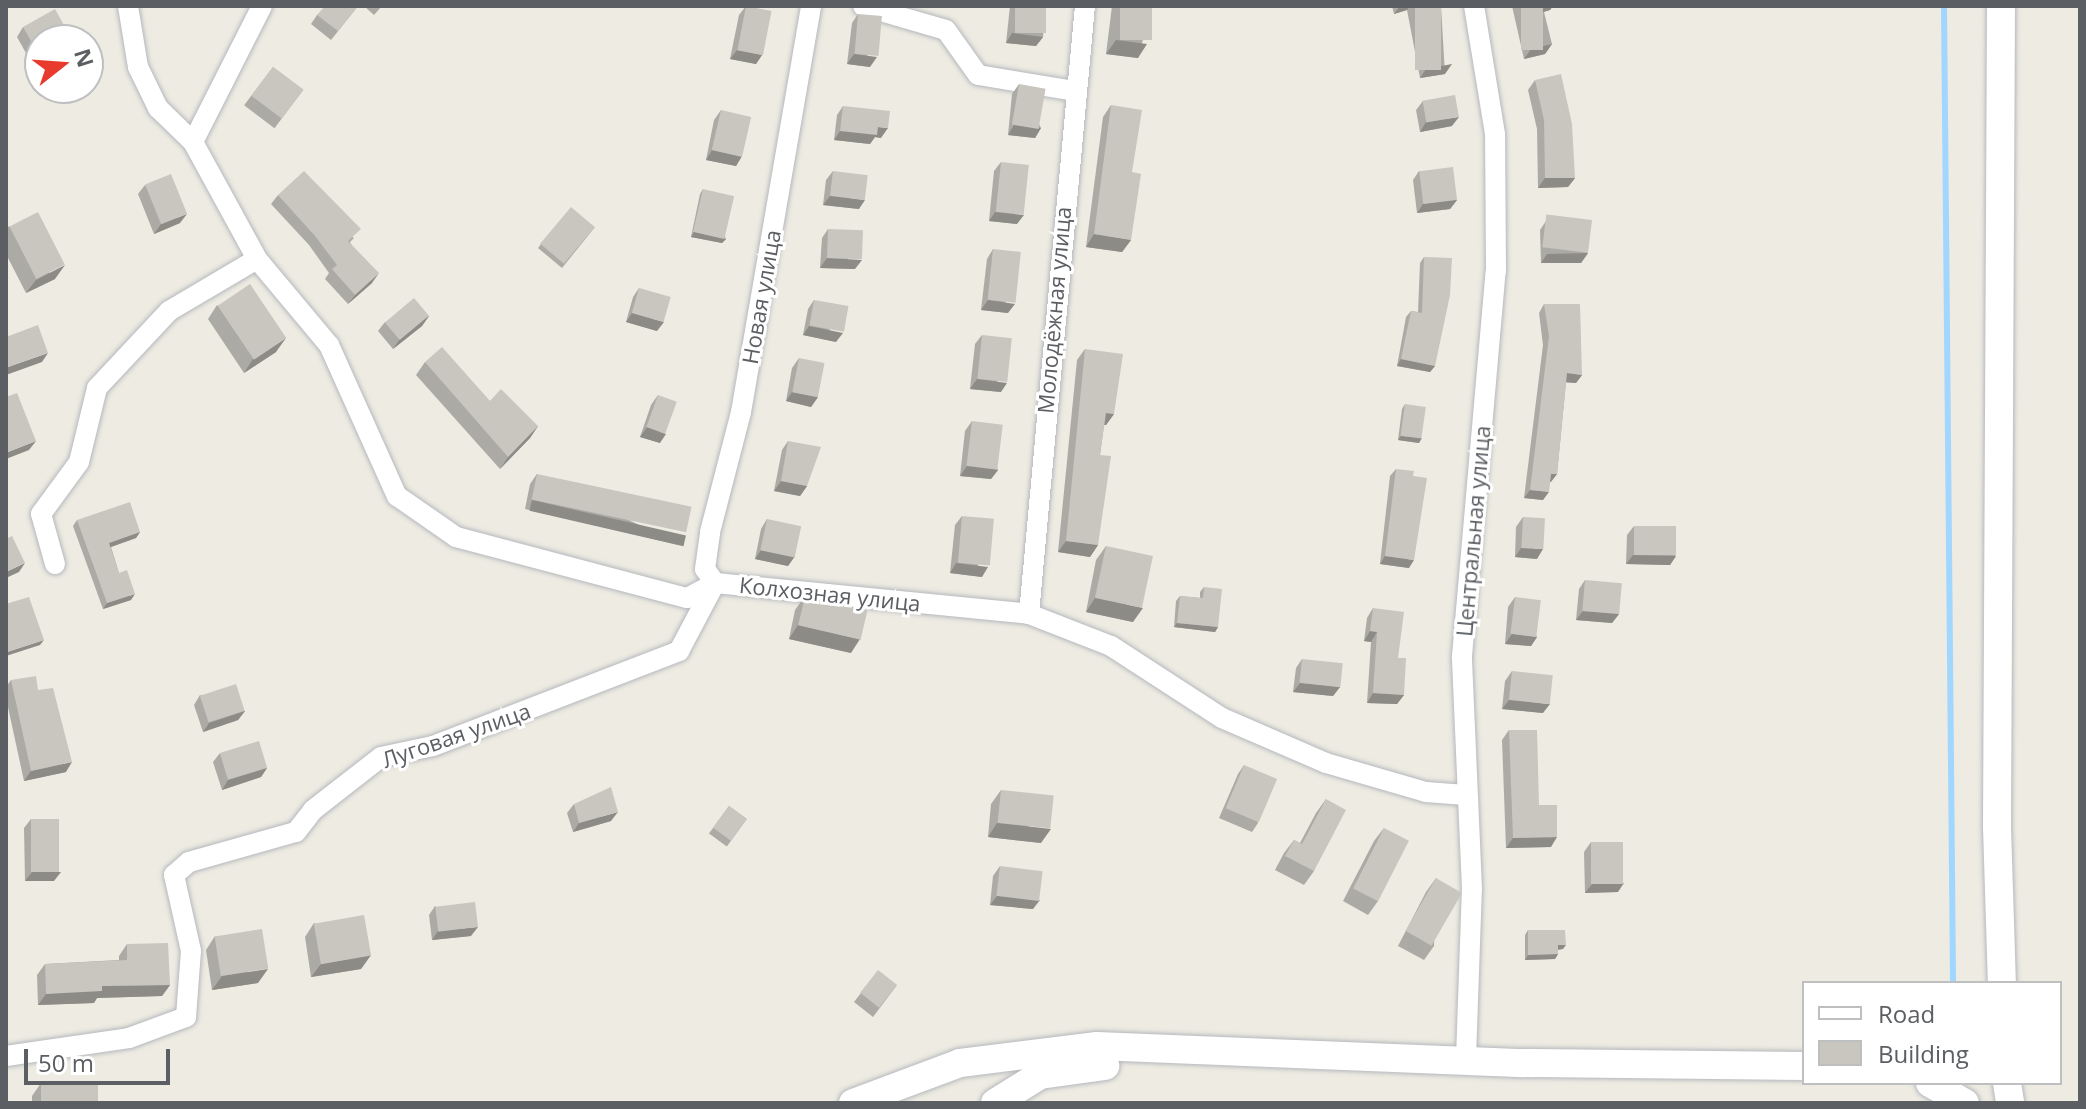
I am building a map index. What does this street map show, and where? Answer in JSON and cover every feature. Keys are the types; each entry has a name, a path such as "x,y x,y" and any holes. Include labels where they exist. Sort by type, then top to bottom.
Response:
{"main road":[{"path":"1991,981 1997,827 2001,6"},
{"path":"1997,827 2002,981"},
{"path":"976,1103 1014,1070 1097,1046"},
{"path":"853,1103 960,1063 1097,1046 1802,1066"},
{"path":"995,1103 1024,1080 1086,1065 1341,1072 1455,1058"},
{"path":"1934,1085 1965,1103"}],"street":[{"path":"128,6 138,67 158,108 193,142 262,6"},
{"name":"Новая улица","path":"715,583 705,569 710,532 741,412 811,6"},
{"path":"863,6 946,30 978,75 1075,91"},
{"name":"Молодёжная улица","path":"1029,614 1085,6"},
{"name":"Центральная улица","path":"1455,1058 1472,889 1462,656 1496,271 1495,134 1474,6"},
{"name":"Колхозная улица","path":"193,142 257,259 329,345 397,496 456,537 687,598 715,583 1029,614 1111,646 1222,718 1326,763 1426,792 1466,795"},
{"path":"55,564 41,514 79,462 97,388 169,311 257,259"},
{"name":"Луговая улица","path":"6,1056 129,1038 186,1017 191,951 174,875 189,862 296,832 313,810 381,757 433,746 679,651 715,583"}],"building":[{"path":"325,6 358,6 338,31 317,15"},
{"path":"746,6 772,11 763,55 737,50"},
{"path":"1015,6 1046,6 1046,33 1015,33"},
{"path":"1120,6 1152,6 1152,40 1120,40"},
{"path":"1415,6 1441,6 1441,70 1415,70"},
{"path":"1521,6 1543,6 1543,50 1521,50"},
{"path":"55,9 63,24 28,24"},
{"path":"858,14 882,16 878,56 855,54"},
{"path":"273,67 303,90 282,119 251,96"},
{"path":"1561,74 1572,124 1575,178 1545,178 1544,120 1535,80"},
{"path":"1019,84 1046,89 1038,129 1012,124"},
{"path":"1455,95 1459,117 1426,122 1423,101"},
{"path":"1111,105 1142,110 1132,172 1141,174 1131,240 1094,234"},
{"path":"843,106 890,111 888,128 878,127 877,135 840,131"},
{"path":"721,110 751,117 742,157 712,150"},
{"path":"1001,162 1029,165 1024,215 996,212"},
{"path":"1453,167 1457,200 1423,204 1419,171"},
{"path":"304,171 361,229 348,241 379,273 355,295 332,269 337,265 315,236 278,195"},
{"path":"833,171 868,175 865,200 830,196"},
{"path":"171,174 187,214 161,224 145,184"},
{"path":"703,189 734,196 724,239 693,232"},
{"path":"571,207 595,227 564,264 540,244"},
{"path":"38,212 65,265 36,279 9,227"},
{"path":"1546,214 1592,220 1588,253 1542,247"},
{"path":"828,229 863,230 862,259 827,258"},
{"path":"993,249 1021,252 1016,303 988,300"},
{"path":"1424,257 1452,258 1450,295 1435,366 1401,359 1411,311 1422,313"},
{"path":"250,284 286,338 254,360 218,306"},
{"path":"639,288 671,297 664,322 632,313"},
{"path":"414,298 429,316 400,340 385,322"},
{"path":"814,300 848,306 844,332 809,326"},
{"path":"1544,304 1580,304 1582,375 1567,373 1557,474 1551,474 1549,492 1530,490 1549,336"},
{"path":"38,325 48,353 8,367 6,337"},
{"path":"982,335 1012,338 1007,382 977,379"},
{"path":"442,347 490,401 501,389 538,426 508,457 425,362"},
{"path":"1085,349 1123,354 1114,414 1106,413 1100,455 1111,456 1098,545 1066,541"},
{"path":"799,358 825,363 818,397 792,392"},
{"path":"17,393 36,441 8,452 6,397"},
{"path":"658,395 677,402 665,434 646,427"},
{"path":"1405,404 1426,407 1421,439 1401,436"},
{"path":"972,421 1003,425 997,469 967,466"},
{"path":"788,441 821,447 807,486 781,481"},
{"path":"1396,469 1414,471 1413,476 1427,478 1414,560 1385,556"},
{"path":"537,474 692,507 686,532 532,499"},
{"path":"130,502 140,532 109,543 119,573 127,570 135,594 107,603 77,520"},
{"path":"962,516 994,519 990,566 958,563"},
{"path":"1523,517 1545,518 1543,549 1521,548"},
{"path":"767,519 801,526 795,558 760,550"},
{"path":"1634,526 1676,526 1676,555 1634,555"},
{"path":"12,536 25,563 6,572 6,539"},
{"path":"1106,546 1153,556 1142,608 1095,598"},
{"path":"1585,580 1622,583 1619,614 1582,611"},
{"path":"1204,587 1222,589 1218,627 1177,623 1180,596 1203,598"},
{"path":"805,596 867,610 861,640 798,625"},
{"path":"29,597 44,640 7,652 6,604"},
{"path":"1515,597 1541,600 1536,637 1510,634"},
{"path":"1373,608 1404,612 1398,658 1406,658 1404,695 1373,693 1377,632 1370,631"},
{"path":"1302,659 1343,663 1340,687 1299,683"},
{"path":"1512,671 1553,675 1550,704 1509,700"},
{"path":"36,676 38,690 53,688 72,762 31,771 11,680"},
{"path":"236,684 245,711 209,722 200,696"},
{"path":"1509,730 1537,730 1539,805 1557,805 1557,837 1513,838"},
{"path":"259,741 267,768 228,780 220,753"},
{"path":"1244,765 1277,779 1259,822 1226,808"},
{"path":"611,787 618,812 579,823 574,804"},
{"path":"1001,790 1054,796 1050,828 998,823"},
{"path":"1326,799 1346,810 1314,871 1285,856 1294,840 1302,844"},
{"path":"729,806 747,819 731,841 713,828"},
{"path":"31,819 59,819 59,872 31,872"},
{"path":"1384,828 1409,841 1378,901 1353,889"},
{"path":"1591,842 1623,842 1623,884 1591,884"},
{"path":"1000,866 1043,871 1039,901 996,896"},
{"path":"1436,878 1462,893 1431,946 1406,931"},
{"path":"475,902 478,927 438,932 435,907"},
{"path":"364,915 371,955 321,964 314,924"},
{"path":"262,929 268,969 221,976 215,937"},
{"path":"1528,930 1565,930 1566,945 1558,945 1558,954 1528,955"},
{"path":"168,943 170,985 102,986 102,991 46,994 45,964 127,960 127,944"},
{"path":"878,970 897,985 879,1008 860,993"},
{"path":"41,1083 98,1083 98,1103 41,1103"}],"waterway":[{"path":"1944,6 1953,981"}]}
